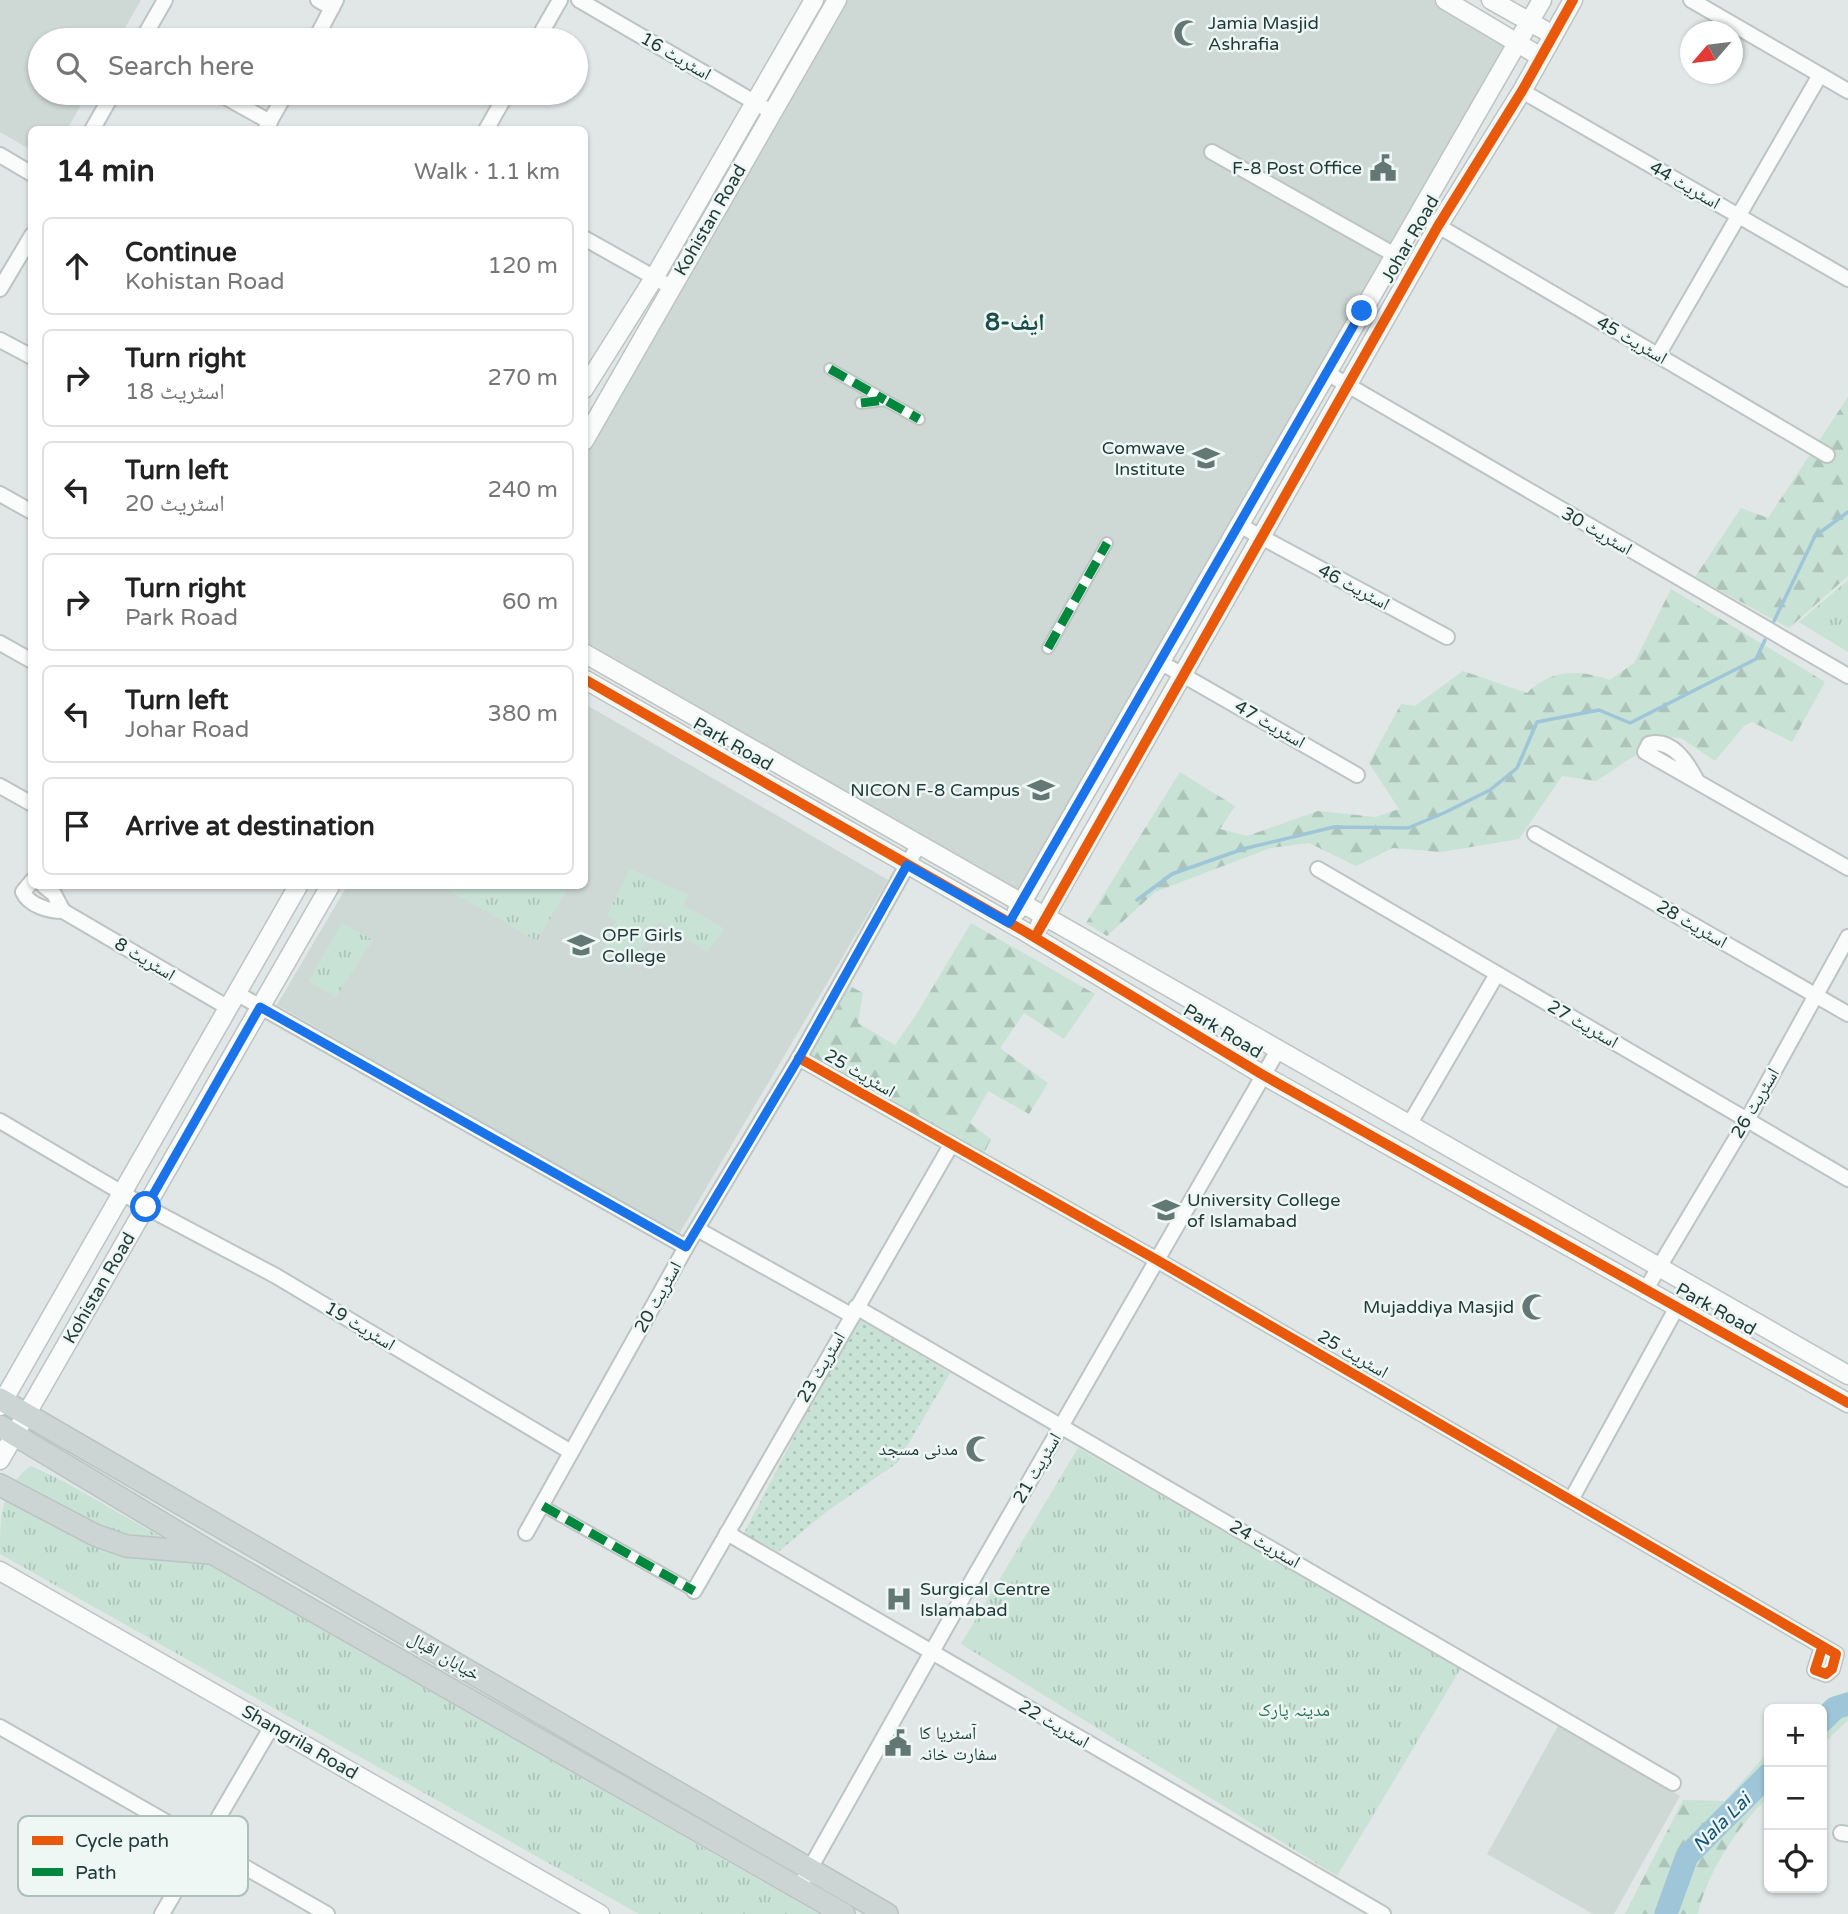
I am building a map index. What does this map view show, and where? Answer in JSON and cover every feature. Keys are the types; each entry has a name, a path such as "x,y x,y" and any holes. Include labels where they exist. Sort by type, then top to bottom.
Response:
{"main road":[{"name":"خیابان اقبال","path":"1,1402 810,1867 887,1914"},
{"name":"خیابان اقبال","path":"8,1431 212,1553 844,1914"},
{"path":"0,1485 95,1535 126,1546 212,1553"}],"street":[{"path":"149,28 165,0"},
{"path":"318,0 334,4 321,28"},
{"path":"544,28 560,0"},
{"name":"اسٹریٹ 16","path":"579,0 773,113"},
{"name":"Kohistan Road","path":"588,383 654,278 814,0"},
{"name":"Kohistan Road","path":"588,434 837,0"},
{"path":"1445,0 1541,57"},
{"path":"1491,0 1553,35"},
{"name":"Johar Road","path":"1009,923 1542,0"},
{"name":"Johar Road","path":"1035,937 1437,226 1522,91 1573,0"},
{"path":"1691,0 1848,91"},
{"path":"1658,355 1820,75"},
{"name":"اسٹریٹ 44","path":"1522,91 1848,279"},
{"path":"94,126 106,105"},
{"path":"236,105 267,126 279,105"},
{"path":"488,126 501,105"},
{"path":"1212,152 1395,255"},
{"path":"0,155 28,172"},
{"name":"اسٹریٹ 45","path":"1418,214 1827,455"},
{"path":"588,240 671,287"},
{"path":"0,289 28,242"},
{"path":"0,340 28,355"},
{"path":"830,369 919,419"},
{"name":"اسٹریٹ 30","path":"1326,373 1848,676"},
{"path":"860,402 885,400"},
{"path":"0,494 28,510"},
{"name":"اسٹریٹ 46","path":"1239,525 1447,637"},
{"path":"1048,648 1107,543"},
{"path":"0,643 28,659"},
{"name":"Park Road","path":"588,655 1848,1375"},
{"name":"اسٹریٹ 47","path":"1160,662 1357,775"},
{"name":"Park Road","path":"588,681 1035,937 1263,1075 1848,1403"},
{"path":"1696,781 1848,868"},
{"path":"0,786 28,802"},
{"name":"اسٹریٹ 28","path":"1535,834 1848,1014"},
{"name":"اسٹریٹ 20","path":"526,1534 686,1247 799,1058 919,845"},
{"name":"اسٹریٹ 27","path":"1318,869 1848,1179"},
{"name":"اسٹریٹ 8","path":"28,884 24,888 25,897 48,909 64,911 232,1000 260,1007 686,1247"},
{"name":"اسٹریٹ 8","path":"48,889 64,911"},
{"name":"Kohistan Road","path":"1,1402 296,889"},
{"name":"Kohistan Road","path":"0,1460 8,1431 26,1415 328,889"},
{"name":"اسٹریٹ 26","path":"1646,1289 1747,1120 1848,937"},
{"path":"1409,1125 1497,974"},
{"name":"اسٹریٹ 21","path":"799,1888 1278,1050"},
{"name":"اسٹریٹ 25","path":"799,1058 1157,1260 1836,1654 1832,1669 1826,1674 1815,1670 1822,1647"},
{"name":"اسٹریٹ 19","path":"0,1121 146,1207 276,1276 572,1452"},
{"name":"اسٹریٹ 23","path":"694,1591 951,1145"},
{"name":"اسٹریٹ 24","path":"697,1229 1062,1425 1673,1783"},
{"path":"1571,1500 1677,1307"},
{"path":"543,1506 694,1591"},
{"name":"اسٹریٹ 22","path":"727,1534 1382,1914"},
{"name":"Shangrila Road","path":"0,1571 600,1914"},
{"path":"218,1816 272,1726"},
{"path":"0,1727 156,1816"},
{"path":"248,1868 327,1914"},
{"path":"162,1914 172,1896"}],"shaded area":[{"path":"0,0 141,0 125,28 28,28 28,105 81,105 69,126 28,126 28,148 0,132"},
{"path":"837,0 1444,0 1517,43 1022,903 588,655 588,436"},
{"name":"OPF Girls College","path":"588,706 888,880 679,1234 277,1005 345,889 588,889"},
{"path":"1558,1726 1680,1796 1614,1914 1593,1914 1487,1854"}],"green space":[{"path":"1848,397 1848,576 1789,628 1695,577 1741,508 1768,518"},
{"path":"1848,580 1848,652 1799,622"},
{"path":"1671,589 1825,682 1792,742 1752,722 1744,726 1715,761 1681,738 1655,735 1639,753 1596,781 1562,776 1519,839 1441,852 1393,848 1356,866 1309,843 1270,848 1155,892 1107,936 1086,923 1180,772 1235,806 1220,829 1247,836 1318,811 1376,817 1399,809 1369,763 1401,704 1415,706 1463,671 1527,693 1545,679 1566,673 1587,674 1610,680 1634,663"},
{"path":"630,869 689,895 683,905 725,929 707,952 659,922 629,969 603,943 616,922 607,915"},
{"path":"447,889 567,889 537,941"},
{"path":"342,923 373,940 336,997 308,982"},
{"path":"971,923 1095,994 1064,1039 1024,1013 1000,1048 1048,1083 1029,1114 988,1091 970,1123 991,1139 982,1158 807,1055 850,986 863,993 858,1023 895,1045"},
{"path":"856,1317 950,1373 897,1463 826,1512 778,1552 744,1533"},
{"name":"مدینہ پارک","path":"1078,1448 1461,1668 1337,1876 961,1644"},
{"path":"31,1466 63,1481 819,1914 639,1914 0,1554 0,1528 4,1505 13,1484"},
{"path":"1848,1691 1848,1720 1827,1740 1827,1704"},
{"path":"1764,1757 1764,1801 1725,1850 1702,1898 1698,1914 1625,1914 1683,1800 1725,1801"}],"waterway":[{"path":"1774,621 1815,536 1848,512"},
{"path":"1137,900 1172,874 1243,849 1334,827 1408,828 1490,790 1517,768 1537,722 1599,710 1630,723 1756,659 1765,640"},
{"name":"Nala Lai","path":"1827,1716 1835,1708 1848,1704"},
{"name":"Nala Lai","path":"1666,1914 1687,1856 1764,1779"}],"marked path":[{"path":"830,369 885,400"},
{"path":"861,403 885,400 919,419"},
{"path":"1048,648 1107,543"},
{"path":"543,1506 694,1591"}],"cycle path":[{"path":"1035,937 1438,226 1522,91 1573,0"},
{"path":"588,681 1024,931 1263,1075 1848,1403"},
{"path":"799,1058 1157,1260 1836,1654 1832,1669 1826,1674 1815,1670 1822,1648"}],"place":[{"name":"Jamia Masjid Ashrafia","path":"1187,33"},
{"name":"F-8 Post Office","path":"1383,168"},
{"name":"Comwave Institute","path":"1206,458"},
{"name":"NICON F-8 Campus","path":"1041,790"},
{"name":"OPF Girls College","path":"581,945"},
{"name":"University College of Islamabad","path":"1166,1210"},
{"name":"Mujaddiya Masjid","path":"1535,1307"},
{"name":"مدنی مسجد","path":"979,1449"},
{"name":"Surgical Centre Islamabad","path":"899,1599"},
{"name":"آسٹریا کا سفارت خانہ","path":"898,1743"}],"district":[{"name":"ایف-8","path":"1015,322"}],"route":[{"path":"146,1207 260,1007 686,1247 799,1058 907,865 1009,923 1362,311"}]}
